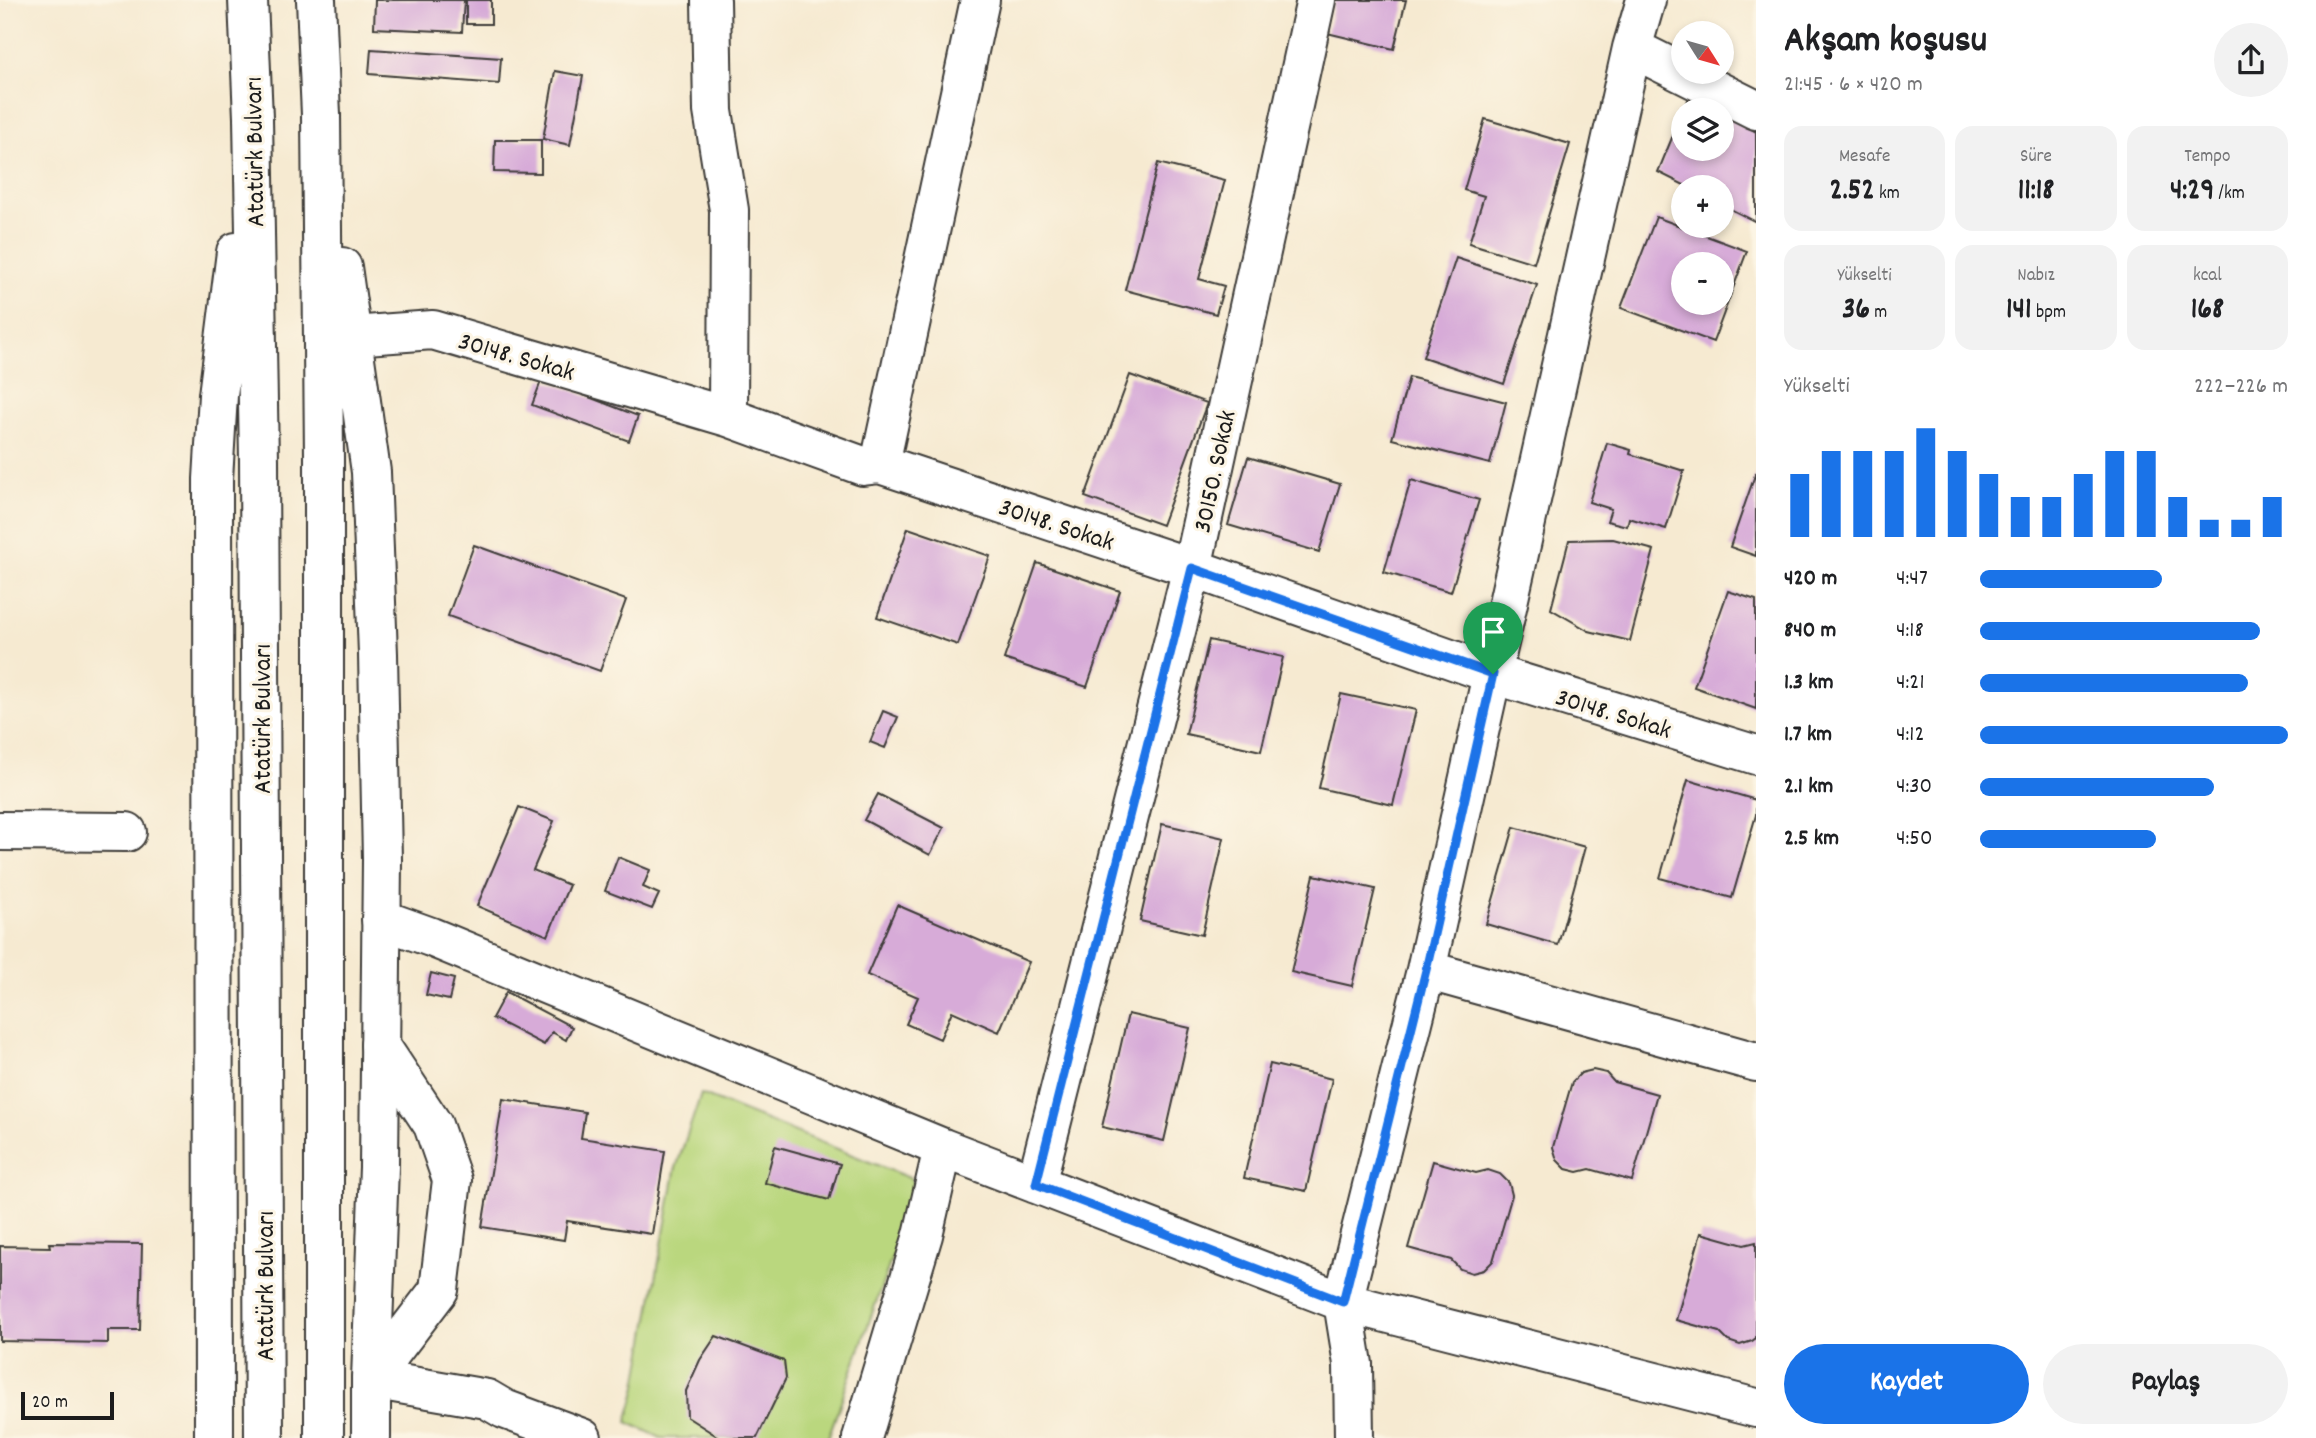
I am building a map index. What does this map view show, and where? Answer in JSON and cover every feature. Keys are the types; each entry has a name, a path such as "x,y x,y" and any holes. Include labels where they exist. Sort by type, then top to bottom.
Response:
{"main road":[{"name":"Atatürk Bulvarı","path":"248,0 253,118 259,460 264,1438"},
{"path":"316,0 321,115 324,457 324,1438"},
{"path":"711,0 713,111 729,210 728,417"},
{"path":"880,464 980,0"},
{"name":"30150. Sokak","path":"1036,1184 1192,568 1316,0"},
{"path":"1354,1438 1353,1364 1343,1302 1426,970 1493,674 1633,15 1756,110"},
{"path":"321,115 371,472 378,654 381,919 379,1167 371,1438"},
{"path":"214,1438 213,479 218,395 253,118"},
{"name":"30148. Sokak","path":"352,335 433,330 728,417 863,466 880,464 1192,568 1493,674 1756,755"},
{"path":"0,831 127,832"},
{"path":"381,919 431,937 943,1148 1343,1302 1756,1408"},
{"path":"1426,970 1756,1062"},
{"path":"371,1379 439,1290 452,1180 433,1125 380,1045"},
{"path":"862,1438 923,1235 943,1148"},
{"path":"371,1379 487,1399 504,1409 582,1438"}],"green space":[{"path":"701,1094 912,1179 912,1201 828,1438 661,1438 627,1422 636,1391 675,1171"}],"building":[{"path":"375,0 464,0 462,32 374,28"},
{"path":"466,0 491,0 491,24 466,24"},
{"path":"1335,0 1406,0 1394,49 1327,33"},
{"path":"371,49 501,58 499,84 369,74"},
{"path":"555,71 583,76 570,145 543,139"},
{"path":"1485,119 1570,144 1534,263 1469,243 1484,196 1464,190"},
{"path":"1734,120 1756,132 1756,222 1734,211 1734,175 1671,175 1671,178 1658,172 1671,140 1671,161 1734,161"},
{"path":"495,140 541,140 541,173 494,172"},
{"path":"1158,163 1225,180 1199,279 1224,286 1216,314 1125,290"},
{"path":"1656,217 1671,223 1671,238 1712,238 1747,251 1734,286 1734,252 1671,252 1671,315 1723,315 1713,342 1621,308"},
{"path":"1456,258 1537,285 1504,384 1423,357"},
{"path":"1130,375 1207,403 1162,525 1085,497"},
{"path":"1409,377 1506,402 1490,464 1392,439"},
{"path":"542,379 638,416 629,441 532,405"},
{"path":"1607,443 1631,450 1630,454 1684,471 1666,529 1629,518 1627,526 1607,521 1611,509 1589,502"},
{"path":"1248,457 1340,484 1319,552 1228,525"},
{"path":"1756,472 1756,556 1730,547"},
{"path":"1411,480 1479,500 1451,592 1384,572"},
{"path":"908,528 990,556 958,645 877,617"},
{"path":"1613,539 1654,550 1630,641 1589,631 1551,609 1569,540"},
{"path":"474,545 626,600 600,671 448,616"},
{"path":"1037,563 1120,591 1087,687 1004,659"},
{"path":"1728,591 1756,600 1756,709 1694,687"},
{"path":"1209,640 1283,657 1261,751 1186,734"},
{"path":"1341,694 1416,710 1393,805 1319,788"},
{"path":"883,711 898,717 885,748 870,742"},
{"path":"1688,780 1756,800 1756,815 1732,898 1660,878"},
{"path":"878,794 944,828 930,855 864,820"},
{"path":"519,807 554,821 533,870 569,885 548,936 477,906"},
{"path":"1162,824 1224,838 1202,935 1140,921"},
{"path":"1514,827 1585,847 1558,945 1486,924"},
{"path":"618,857 650,870 643,887 659,894 652,909 605,891"},
{"path":"1314,875 1375,889 1352,986 1291,972"},
{"path":"897,905 1029,962 999,1032 952,1011 940,1039 906,1024 918,997 867,975"},
{"path":"431,973 454,979 449,1000 426,995"},
{"path":"506,992 572,1027 566,1040 552,1032 544,1045 492,1018"},
{"path":"1128,1014 1190,1028 1164,1141 1102,1127"},
{"path":"1270,1064 1332,1079 1306,1191 1244,1178"},
{"path":"1593,1070 1606,1073 1614,1082 1657,1094 1632,1181 1590,1169 1578,1172 1566,1169 1557,1160 1553,1147 1572,1082 1581,1073"},
{"path":"503,1099 585,1112 581,1138 665,1151 652,1234 567,1221 564,1240 482,1227"},
{"path":"775,1146 840,1164 829,1200 765,1183"},
{"path":"1433,1161 1476,1173 1488,1170 1500,1174 1509,1183 1512,1195 1493,1261 1484,1270 1472,1273 1460,1269 1451,1260 1408,1248"},
{"path":"1701,1233 1744,1245 1756,1242 1756,1338 1752,1341 1740,1345 1728,1341 1719,1332 1676,1320"},
{"path":"49,1243 142,1244 140,1330 108,1330 108,1343 0,1341 0,1246 50,1247"},
{"path":"716,1336 784,1361 786,1378 757,1438 720,1438 687,1417 686,1391 700,1360"}],"route":[{"path":"1192,568 1493,674 1426,970 1343,1302 1036,1184 1192,568"}]}
